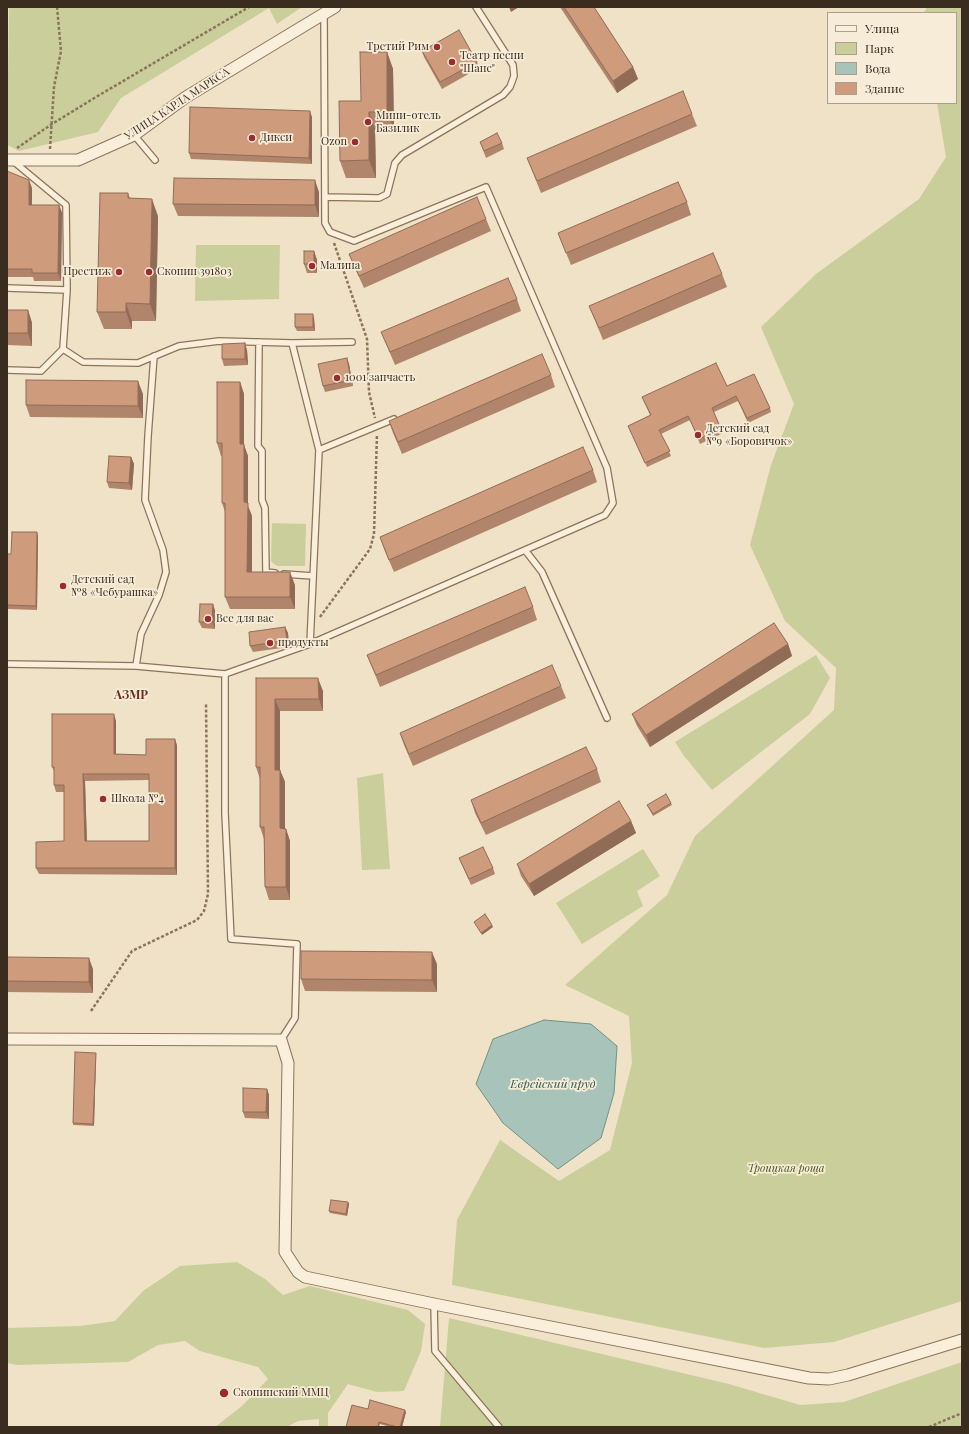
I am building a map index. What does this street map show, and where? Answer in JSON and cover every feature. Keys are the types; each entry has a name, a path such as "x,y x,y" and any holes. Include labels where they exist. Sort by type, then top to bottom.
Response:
{"street":[{"name":"УЛИЦА КАРЛА МАРКСА","path":"10,157 49,160 78,160 134,135 186,97 335,7"},
{"path":"7,1039 282,1040 288,1063 284,1252 298,1272 305,1276 434,1304 808,1378 829,1379 848,1375 962,1340"}],"lane":[{"path":"325,197 379,198 387,194 395,163 402,155 503,95 510,87 514,76 513,65 476,7"},
{"path":"7,664 136,666 225,674 310,644 605,515 613,503 606,468 486,187 354,241 330,232 325,224 324,14"},
{"path":"134,135 154,160"},
{"path":"7,370 41,371 63,349 67,290 66,205 10,157"},
{"path":"7,288 67,290"},
{"path":"63,349 83,362 138,363 179,346 219,341 292,343 352,342"},
{"path":"259,342 258,446 262,451 262,500 265,508 266,572 313,576"},
{"path":"292,343 319,450 310,644"},
{"path":"136,666 141,634 159,595 166,572 163,550 145,500 154,356"},
{"path":"319,450 398,417"},
{"path":"525,550 542,572 607,718"},
{"path":"225,674 225,813 231,938 297,944 295,1018 282,1040"},
{"path":"434,1304 435,1350 499,1427"}],"path":[{"path":"49,160 54,87 61,51 57,7"},
{"path":"10,157 52,124 249,7"},
{"path":"311,630 370,549 374,534 377,426 369,392 367,338 330,232"},
{"path":"91,1011 132,951 197,920 204,911 208,894 206,703"},
{"path":"929,1427 958,1414 962,1414"}],"green space":[{"path":"9,7 302,7 277,24 269,8 121,98 98,132 19,151 7,145"},
{"name":"Троицкая роща","path":"927,7 962,7 962,1301 834,1342 764,1348 452,1285 457,1220 500,1140 559,1181 610,1150 632,1063 629,1016 565,985 667,895 695,836 834,710 836,668 785,621 750,545 771,465 794,404 761,327 816,274 919,199 946,157 937,104 957,104 957,12 924,12"},
{"path":"196,245 280,245 279,299 195,301"},
{"path":"272,523 306,524 305,566 278,566 271,561"},
{"path":"816,655 830,678 810,714 712,790 684,756 675,742"},
{"path":"383,773 390,869 362,870 357,778"},
{"path":"643,849 660,876 637,891 643,906 582,944 556,903"},
{"path":"237,1262 265,1279 283,1295 310,1286 408,1310 425,1324 421,1351 404,1391 377,1392 348,1384 328,1413 328,1427 319,1427 319,1419 298,1421 287,1427 215,1427 242,1406 268,1379 258,1367 200,1351 185,1341 158,1345 128,1362 17,1365 7,1363 7,1328 80,1326 115,1321 143,1291 180,1266"},
{"path":"449,1318 729,1384 800,1405 844,1402 962,1362 962,1427 440,1427"}],"water":[{"name":"Еврейский пруд","path":"544,1020 591,1024 617,1046 614,1093 601,1138 558,1169 503,1123 476,1084 493,1039"}],"building":[{"path":"564,7 594,7 633,67 613,81"},
{"name":"Театр песни \"Шанс\"","path":"459,30 477,62 440,82 422,51"},
{"path":"360,52 387,52 387,112 369,112 369,160 340,161 339,101 361,101"},
{"path":"683,91 692,114 537,181 527,158"},
{"name":"Дикси","path":"190,107 310,111 309,158 189,153"},
{"path":"497,133 502,143 484,151 480,142"},
{"path":"7,171 29,180 29,205 59,205 58,273 32,273 32,269 7,269"},
{"path":"174,178 315,180 315,205 173,204"},
{"path":"678,182 687,202 566,253 558,233"},
{"path":"100,193 128,193 128,198 152,199 150,304 126,303 126,312 97,312"},
{"path":"477,197 486,219 359,276 349,254"},
{"path":"304,251 314,251 314,264 304,264"},
{"path":"713,253 722,274 599,328 589,306"},
{"path":"508,278 517,299 390,352 381,332"},
{"path":"7,310 28,310 28,333 7,333"},
{"path":"295,314 313,314 313,327 295,327"},
{"path":"245,343 245,359 222,359 222,344"},
{"path":"542,354 551,375 398,442 389,421"},
{"name":"1001 запчасть","path":"347,358 351,380 323,386 318,364"},
{"path":"716,363 727,386 754,374 770,408 747,418 736,396 712,408 721,429 699,439 688,416 659,430 670,451 645,463 628,426 651,415 642,397"},
{"path":"26,380 138,381 138,406 26,405"},
{"path":"217,382 240,382 240,444 244,444 244,502 248,503 247,572 290,572 290,597 225,597 225,503 222,503 222,443 217,443"},
{"path":"583,447 593,470 389,560 380,537"},
{"path":"109,456 131,457 129,483 107,482"},
{"path":"12,532 37,532 36,606 7,605 7,554 11,554"},
{"path":"525,587 533,607 376,675 367,655"},
{"path":"200,604 213,604 212,622 199,622"},
{"path":"774,623 788,644 646,735 632,714"},
{"path":"285,627 287,640 250,646 249,632"},
{"path":"552,665 561,686 409,754 400,733"},
{"path":"256,678 318,678 319,699 275,699 275,770 280,770 280,828 286,829 286,887 265,887 264,827 260,827 260,767 256,767"},
{"path":"52,714 114,714 114,754 146,755 146,739 175,739 175,868 36,868 36,842 64,841 64,785 54,785 54,767 52,767","holes":["83,774 149,774 149,841 85,841"]},
{"path":"586,747 597,769 481,823 471,800"},
{"path":"666,794 671,803 653,814 647,805"},
{"path":"619,801 631,821 529,884 517,864"},
{"path":"483,847 493,868 469,879 459,858"},
{"path":"485,914 492,925 481,933 474,922"},
{"path":"301,951 432,952 432,980 301,979"},
{"path":"7,957 89,958 89,982 7,981"},
{"path":"75,1052 96,1053 93,1124 73,1123"},
{"path":"243,1088 267,1089 266,1112 243,1112"},
{"path":"331,1200 348,1202 346,1214 329,1211"},
{"path":"370,1400 405,1410 400,1427 379,1422 378,1427 346,1427 352,1405 368,1409"}],"place":[{"name":"Третий Рим","path":"437,47"},
{"name":"Театр песни \"Шанс\"","path":"452,62"},
{"name":"Мини-отель Базилик","path":"368,122"},
{"name":"Дикси","path":"252,138"},
{"name":"Ozon","path":"355,142"},
{"name":"Малина","path":"312,266"},
{"name":"Престиж","path":"119,272"},
{"name":"Скопин 391803","path":"149,272"},
{"name":"1001 запчасть","path":"337,378"},
{"name":"Детский сад №9 «Боровичок»","path":"698,435"},
{"name":"Детский сад №8 «Чебурашка»","path":"63,586"},
{"name":"Все для вас","path":"208,619"},
{"name":"продукты","path":"270,643"},
{"name":"Школа №4","path":"103,799"},
{"name":"Скопинский ММЦ","path":"224,1393"}],"district":[{"name":"АЗМР","path":"131,695"}]}
